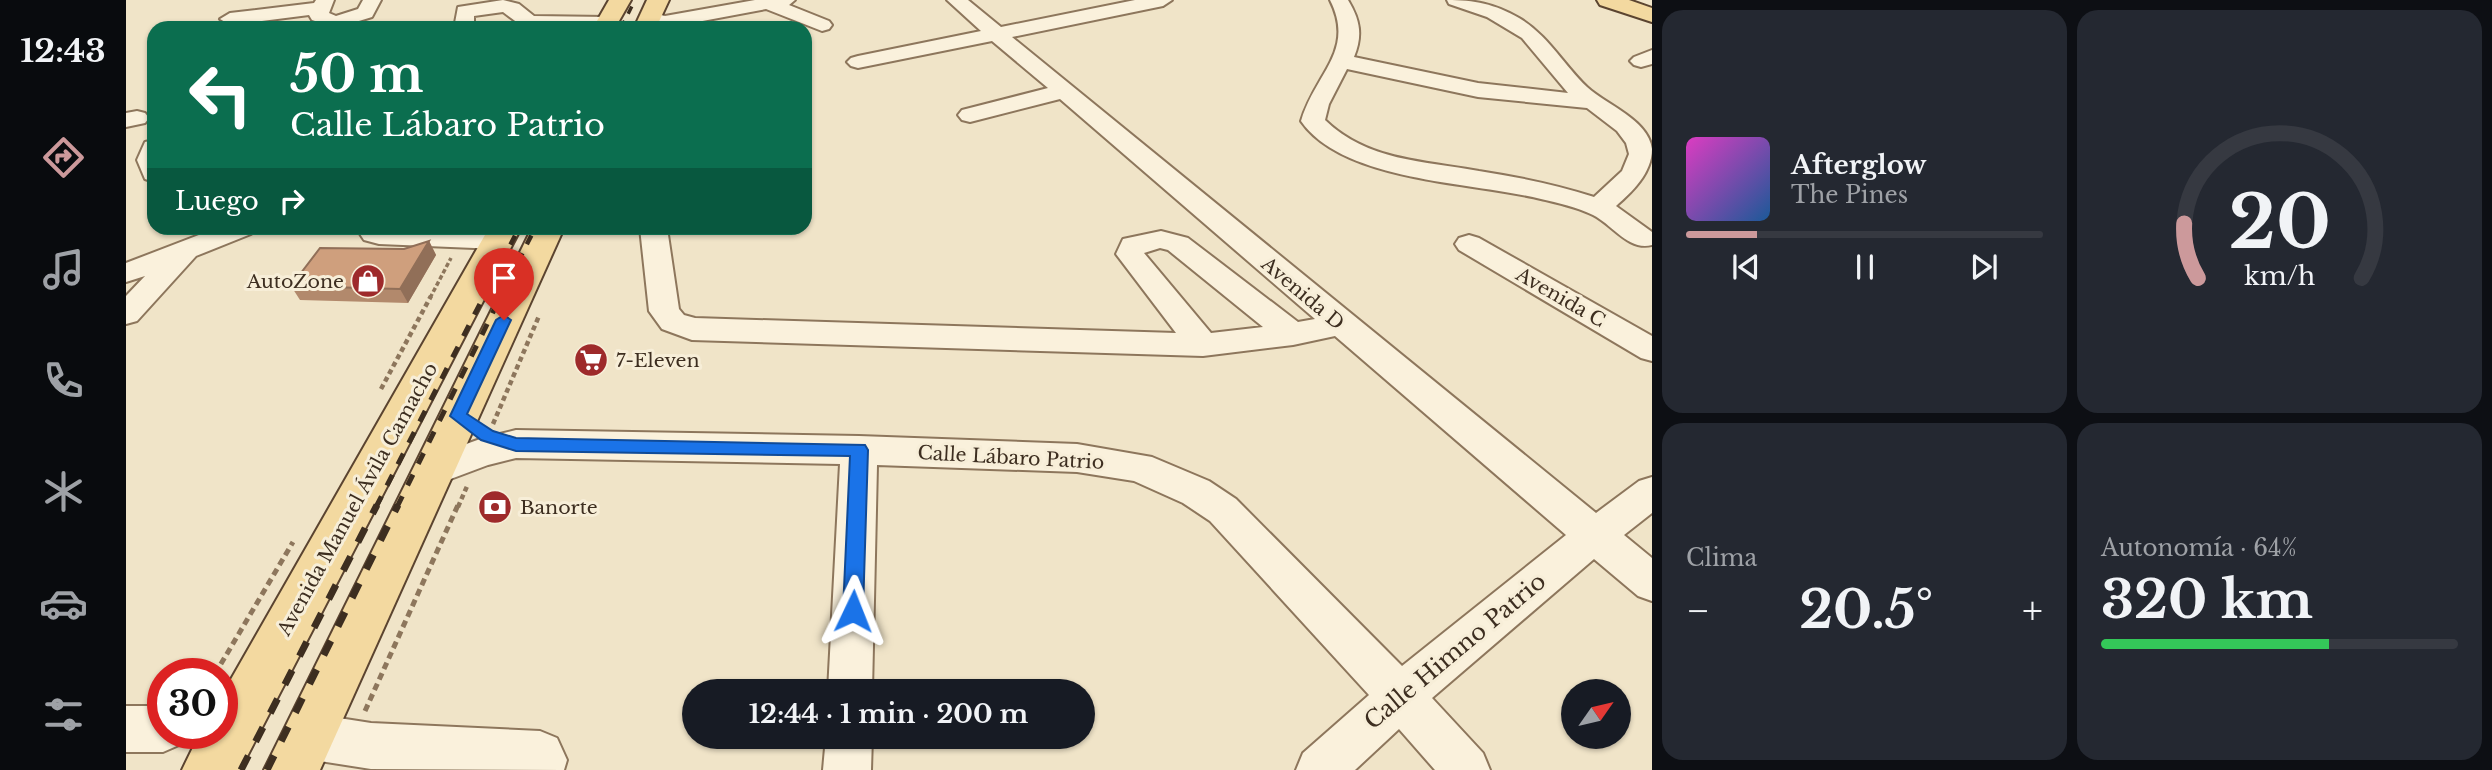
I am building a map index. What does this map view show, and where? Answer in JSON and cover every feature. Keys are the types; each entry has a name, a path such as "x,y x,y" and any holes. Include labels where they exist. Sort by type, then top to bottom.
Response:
{"main road":[{"path":"610,21 620,0"},
{"path":"611,21 628,0"},
{"path":"1608,0 1652,15"},
{"path":"316,750 432,471 486,437 546,235"},
{"name":"Avenida Manuel Ávila Camacho","path":"238,706 488,236"},
{"name":"Avenida Manuel Ávila Camacho","path":"210,770 218,749"}],"street":[{"path":"228,21 241,0"},
{"path":"323,4 317,14 321,19 343,21 365,13 372,0"},
{"name":"Avenida D","path":"956,0 1652,583"},
{"path":"858,62 1129,3 1163,0"},
{"path":"1339,0 1352,24 1352,37 1316,103 1313,121 1340,147 1388,164 1480,179 1598,207 1643,239"},
{"path":"1456,0 1482,8 1530,35 1580,92 1619,121 1637,141 1642,156 1642,177 1598,207"},
{"path":"237,21 323,4"},
{"path":"465,13 503,6 512,8 528,21"},
{"path":"721,21 772,7 811,21"},
{"path":"812,21 822,25"},
{"path":"1340,61 1478,90 1593,102"},
{"path":"970,115 1063,91"},
{"path":"126,255 186,235"},
{"path":"126,273 189,235"},
{"path":"126,314 190,235"},
{"path":"376,235 488,236"},
{"path":"654,235 664,311 673,322 692,329 1203,345 1293,334 1340,324"},
{"path":"1203,345 1130,254 1133,245 1161,239 1178,244 1293,334"},
{"name":"Avenida C","path":"1469,244 1652,350"},
{"name":"Calle Lábaro Patrio","path":"486,437 1105,460 1139,467 1168,479 1223,510 1399,695 1466,770"},
{"path":"850,679 859,450"},
{"name":"Calle Himno Patrio","path":"1320,770 1399,695 1593,536 1652,492"},
{"path":"126,729 147,729"},
{"path":"847,770 848,749"},
{"path":"316,750 540,755 543,760 540,770"}],"path":[{"path":"379,394 488,236"},
{"path":"316,750 486,437 544,304"},
{"path":"224,658 300,530"}],"building":[{"path":"429,241 400,289 291,286 320,248 404,249"}],"railway":[{"path":"624,21 635,0"},
{"path":"483,298 515,235"},
{"path":"501,296 532,235"},
{"path":"376,507 484,296"},
{"path":"397,507 501,296"},
{"path":"241,770 377,505"},
{"path":"267,770 398,505"}],"place":[{"name":"AutoZone","path":"368,281"},
{"name":"7-Eleven","path":"591,360"},
{"name":"Banorte","path":"495,507"}],"route":[{"path":"504,320 458,416 487,436 516,444 859,450 853,611"}]}
